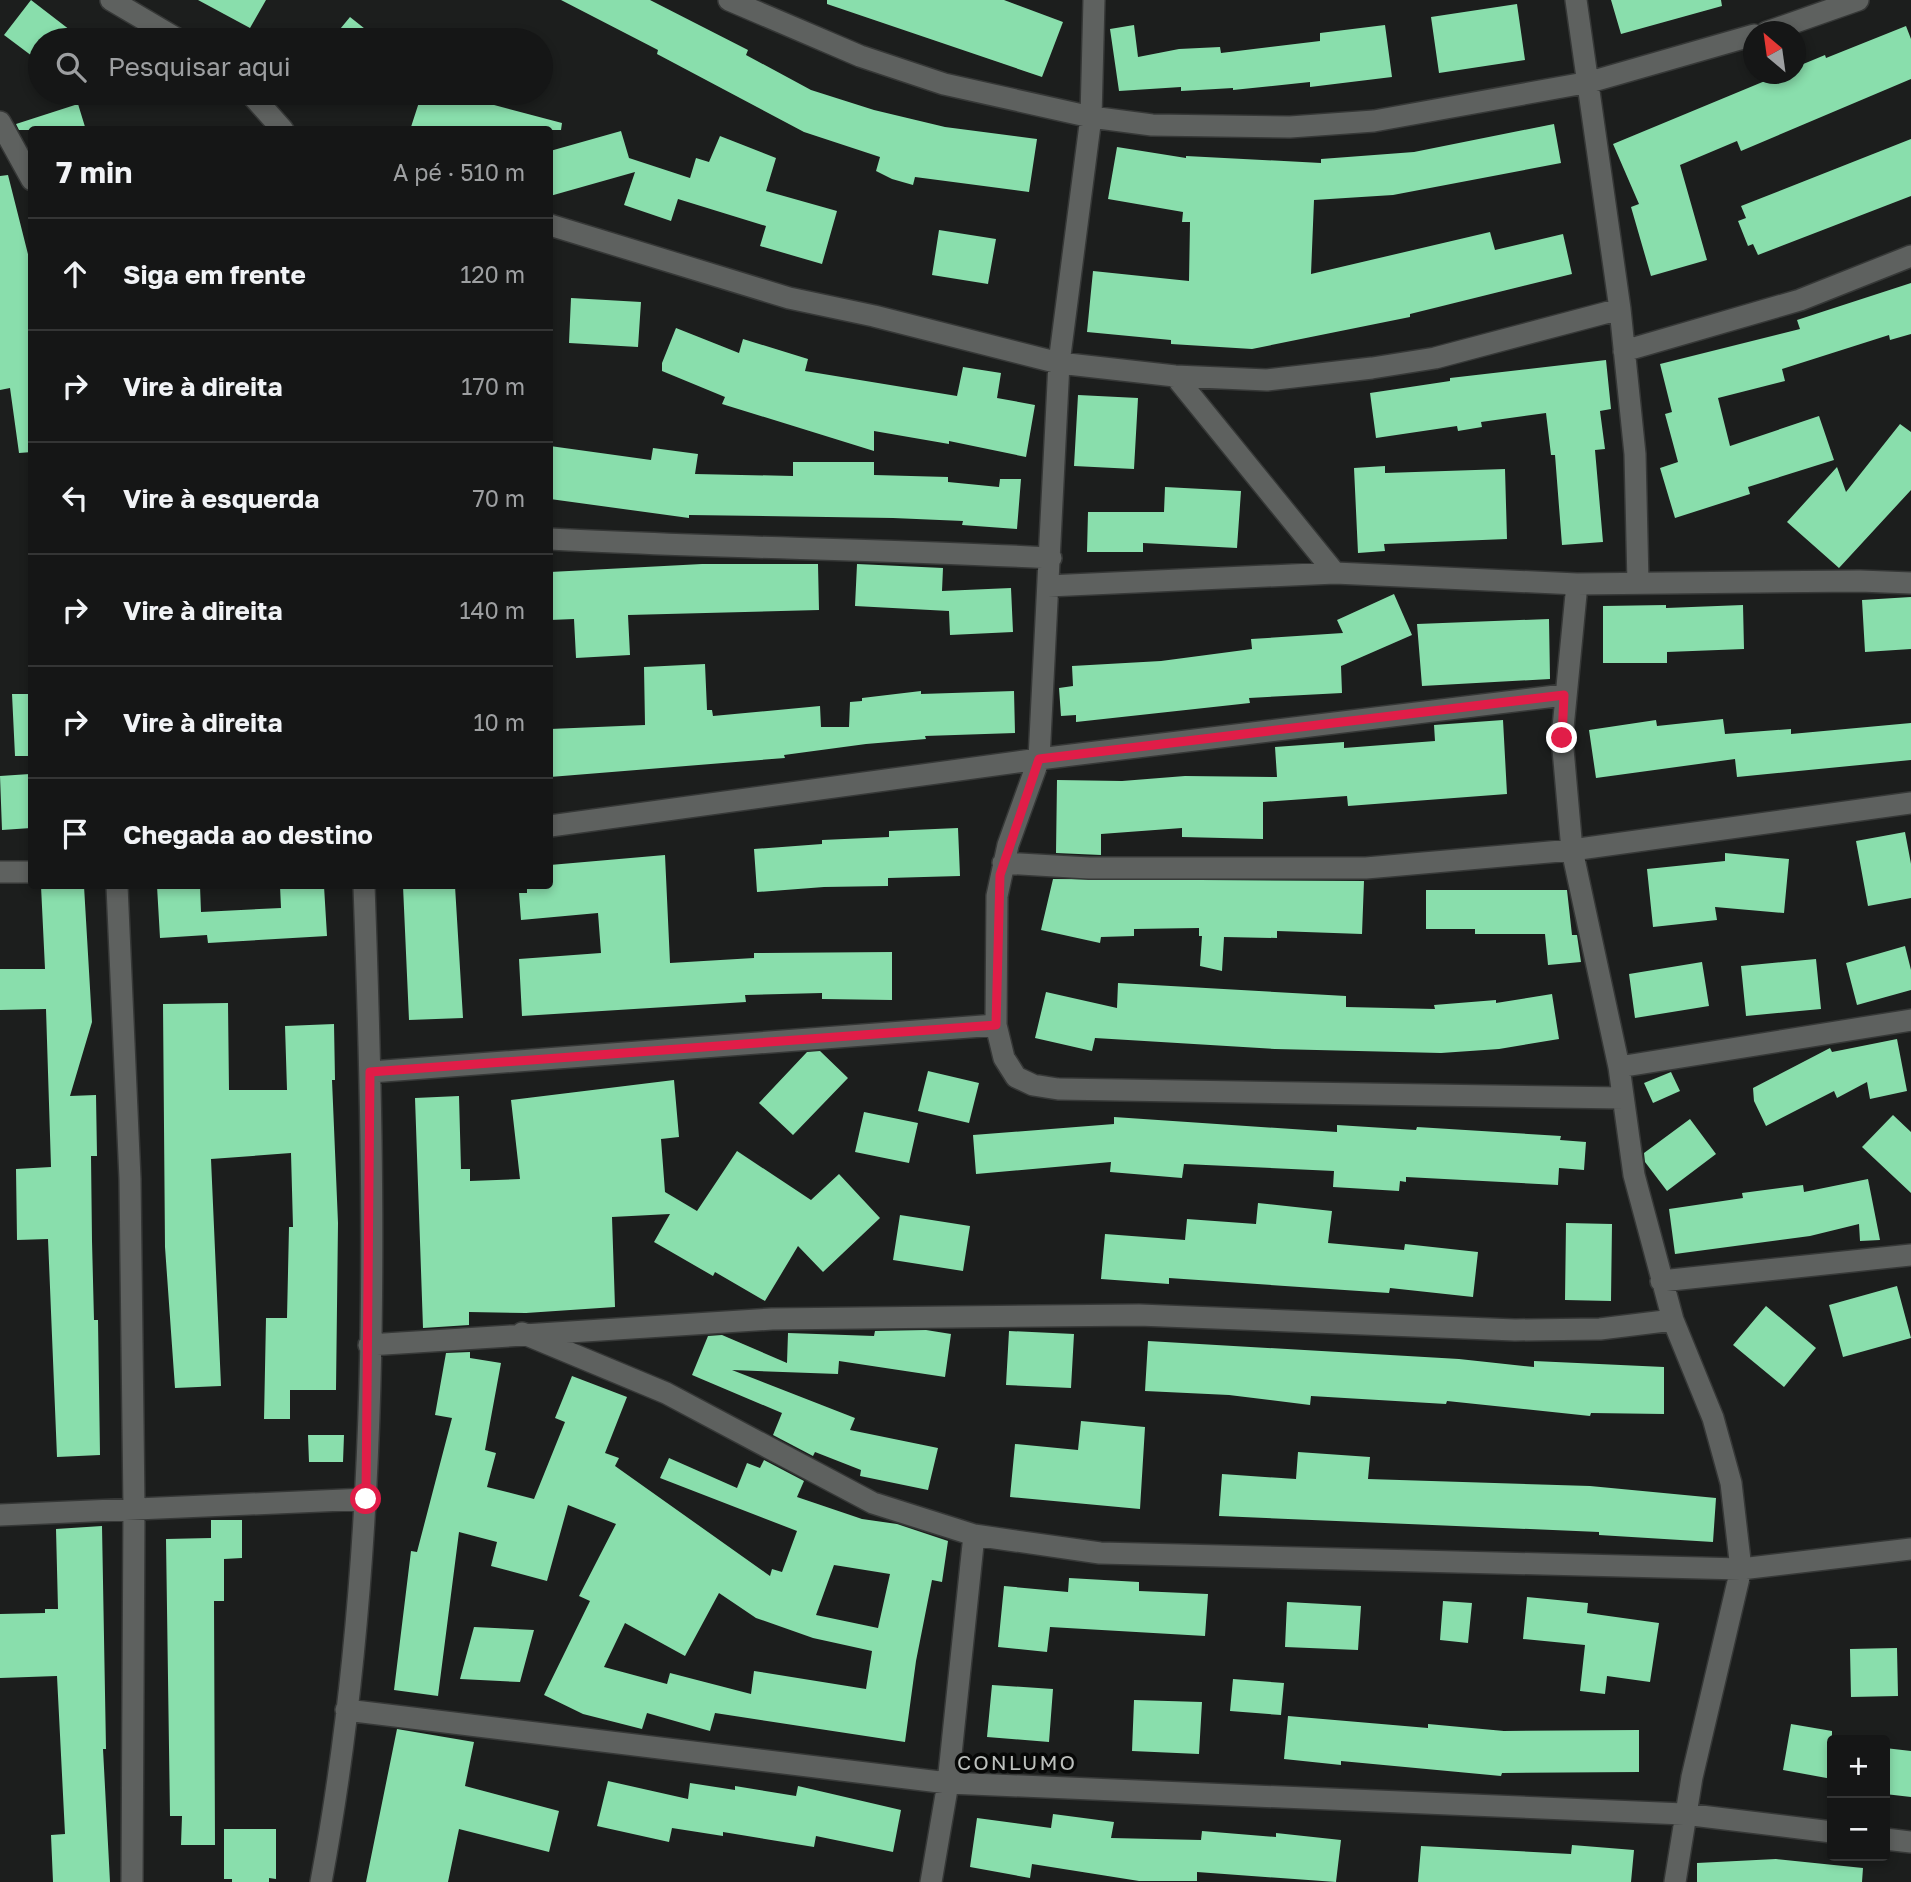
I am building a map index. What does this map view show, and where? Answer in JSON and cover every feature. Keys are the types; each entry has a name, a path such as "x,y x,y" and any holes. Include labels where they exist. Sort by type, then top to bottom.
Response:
{"street":[{"path":"111,0 159,28"},
{"path":"729,0 898,70 944,85 1091,117 1152,125 1290,127 1374,121 1590,82 1743,38"},
{"path":"1094,0 1091,117 1059,363 1039,759 1003,863 998,896 996,1025 1004,1058 1016,1077 1033,1085 1058,1089 1623,1098"},
{"path":"1576,0 1590,82 1598,165 1620,309 1635,454 1638,583"},
{"path":"1798,21 1858,0"},
{"path":"261,105 279,126"},
{"path":"0,122 28,173"},
{"path":"553,226 789,298 874,316 1059,363 1175,376 1267,380 1372,368 1435,358 1620,309"},
{"path":"1624,351 1800,300 1911,256"},
{"path":"1175,376 1335,573"},
{"path":"553,539 687,546 874,548 1051,558"},
{"path":"1048,586 1335,573 1577,584 1860,581 1911,583"},
{"path":"1577,584 1564,695 1563,750 1572,850 1619,1068 1634,1175 1673,1320 1713,1418 1731,1483 1741,1569 1685,1814 1675,1882"},
{"path":"553,826 1039,759 1564,695"},
{"path":"1003,863 1089,868 1366,867 1572,850 1911,803"},
{"path":"0,872 28,872"},
{"path":"117,889 130,1179 134,1507 132,1882"},
{"path":"321,1882 346,1710 366,1499 370,1072 364,889"},
{"path":"1619,1068 1911,1020"},
{"path":"370,1072 996,1025"},
{"path":"1661,1281 1911,1255"},
{"path":"369,1345 523,1333 841,1318 1139,1315 1515,1330 1600,1329 1673,1320"},
{"path":"523,1333 666,1393 873,1503 974,1535 1100,1553 1741,1569 1911,1549"},
{"path":"0,1515 134,1507 366,1499"},
{"path":"931,1882 948,1783 974,1535"},
{"path":"346,1710 948,1783 1685,1814 1827,1831"},
{"path":"1890,1840 1911,1842"}],"building":[{"path":"31,0 67,28 28,28 28,53 4,35"},
{"path":"198,0 266,0 250,28"},
{"path":"561,0 650,0 748,50 746,55 811,90 874,110 945,127 1037,139 1029,192 915,177 913,185 892,179 876,171 880,157 804,132 657,54 658,50"},
{"path":"827,0 1004,0 1063,22 1042,77 827,4"},
{"path":"1611,0 1721,0 1722,6 1621,34"},
{"path":"1517,4 1525,60 1439,73 1431,17"},
{"path":"350,17 364,28 341,28"},
{"path":"1134,25 1138,57 1179,49 1220,47 1221,53 1320,41 1320,33 1385,25 1392,77 1310,87 1310,82 1233,90 1181,91 1181,87 1119,91 1110,29"},
{"path":"1906,26 1911,39 1911,79 1741,151 1737,141 1680,165 1707,260 1651,276 1631,207 1639,204 1613,144 1758,84 1806,84 1806,63 1825,55 1826,58"},
{"path":"78,105 85,126 28,126 28,130 19,130 16,124"},
{"path":"418,105 494,105 562,123 561,130 553,130 553,126 411,126"},
{"path":"1554,124 1561,163 1393,195 1314,200 1311,274 1490,232 1495,250 1563,234 1572,274 1410,314 1410,317 1252,349 1171,344 1171,340 1087,332 1093,271 1189,281 1190,222 1182,222 1183,212 1108,199 1117,147 1186,158 1321,163 1321,159 1414,152"},
{"path":"621,131 629,158 690,178 696,158 709,162 720,136 776,158 766,191 837,211 822,264 760,246 766,226 678,199 671,221 624,205 635,172 553,195 553,150"},
{"path":"1911,139 1911,196 1758,255 1753,244 1748,246 1738,221 1746,218 1741,206"},
{"path":"8,175 28,254 28,452 19,453 10,388 0,390 0,176"},
{"path":"939,230 996,239 988,284 932,275"},
{"path":"1911,283 1911,334 1890,340 1889,335 1782,369 1785,381 1718,398 1730,446 1819,416 1834,460 1748,487 1750,494 1675,518 1660,468 1678,462 1665,414 1672,412 1660,364 1800,329 1797,320"},
{"path":"571,298 641,302 638,347 569,343"},
{"path":"676,328 739,353 743,339 808,359 805,371 957,396 963,367 1001,373 997,398 1035,405 1026,457 949,441 949,444 874,431 874,451 722,404 725,397 662,371 662,363"},
{"path":"1606,360 1611,409 1600,411 1605,449 1595,450 1603,542 1562,545 1555,455 1551,455 1546,413 1481,422 1482,427 1458,431 1457,426 1376,438 1370,393 1450,381 1450,378"},
{"path":"1078,395 1138,398 1134,469 1074,466"},
{"path":"1900,424 1911,432 1911,490 1839,568 1787,522 1837,467 1846,492"},
{"path":"553,446 651,460 653,448 698,454 695,474 793,476 793,462 874,462 874,475 948,477 948,482 999,487 1000,479 1021,479 1017,529 962,525 963,521 893,518 689,515 689,518 553,499"},
{"path":"1385,466 1385,473 1505,469 1507,539 1384,544 1385,551 1358,553 1354,468"},
{"path":"1165,487 1241,491 1237,548 1143,543 1143,552 1087,552 1088,512 1164,512"},
{"path":"702,564 818,564 819,610 628,615 630,655 576,658 574,619 553,620 553,572"},
{"path":"857,564 943,568 942,591 1011,588 1013,632 950,635 949,611 855,606"},
{"path":"1394,594 1412,635 1341,666 1342,693 1249,698 1250,703 1076,722 1076,715 1061,716 1059,688 1073,686 1072,666 1161,661 1252,649 1251,639 1343,633 1337,620"},
{"path":"1911,597 1911,649 1865,652 1862,600"},
{"path":"1666,605 1666,608 1743,605 1744,649 1667,652 1667,663 1603,663 1603,606"},
{"path":"1549,619 1550,679 1422,686 1417,624"},
{"path":"705,664 707,710 712,710 713,716 820,706 821,727 849,727 850,702 862,701 862,698 921,691 921,694 1014,691 1015,733 925,736 926,739 784,755 785,758 553,777 553,729 645,725 644,667"},
{"path":"12,694 28,694 28,756 15,756"},
{"path":"1723,719 1725,734 1791,729 1791,734 1911,723 1911,760 1737,777 1735,759 1596,778 1589,730 1656,720 1657,726"},
{"path":"1503,720 1507,794 1348,806 1347,796 1263,802 1263,839 1182,837 1182,828 1101,834 1101,855 1056,853 1057,780 1122,781 1185,776 1277,777 1275,747 1344,742 1344,748 1435,741 1434,725"},
{"path":"28,774 28,828 2,830 0,776"},
{"path":"958,828 960,876 888,878 888,886 757,892 754,849 822,844 822,840 889,837 889,831"},
{"path":"1905,832 1911,864 1911,898 1868,906 1856,841"},
{"path":"1725,853 1789,859 1784,913 1715,907 1717,920 1653,927 1647,869 1725,861"},
{"path":"665,855 670,963 754,958 754,953 892,952 892,1000 822,999 822,993 745,995 746,1002 522,1016 519,959 601,953 598,913 521,920 519,893 527,893 527,889 553,889 553,865"},
{"path":"1053,879 1364,881 1362,934 1277,931 1277,938 1224,937 1222,971 1200,966 1202,936 1199,936 1199,928 1134,929 1134,936 1101,937 1100,943 1041,930"},
{"path":"41,889 84,889 92,1022 70,1096 96,1095 97,1156 91,1156 100,1455 57,1457 48,1239 17,1240 16,1169 51,1167 46,1009 0,1010 0,969 45,969"},
{"path":"157,889 200,889 201,912 281,908 280,889 324,889 327,936 208,943 207,935 160,938"},
{"path":"403,889 455,889 463,1018 409,1020"},
{"path":"1426,890 1567,890 1572,935 1577,935 1581,962 1548,965 1545,934 1475,934 1475,929 1426,929"},
{"path":"1905,946 1911,970 1911,990 1857,1005 1846,963"},
{"path":"1816,959 1821,1009 1746,1016 1741,966"},
{"path":"1702,962 1709,1006 1635,1018 1629,974"},
{"path":"1118,983 1346,996 1346,1007 1435,1009 1434,1005 1496,1000 1496,1003 1552,994 1559,1039 1499,1049 1441,1053 1275,1049 1095,1038 1092,1051 1035,1038 1046,992 1117,1008"},
{"path":"228,1003 229,1090 287,1090 285,1026 334,1024 335,1080 332,1080 338,1223 336,1390 290,1390 290,1419 264,1419 266,1318 287,1318 289,1227 293,1227 291,1153 211,1159 221,1386 175,1388 165,1247 163,1004"},
{"path":"1897,1039 1907,1091 1870,1099 1867,1082 1837,1098 1834,1091 1766,1126 1754,1101 1753,1088 1830,1048 1832,1052"},
{"path":"820,1051 848,1078 793,1135 759,1103 807,1052"},
{"path":"928,1071 979,1083 969,1123 918,1111"},
{"path":"1671,1072 1680,1091 1653,1103 1644,1083"},
{"path":"674,1080 679,1137 661,1139 665,1192 697,1211 737,1151 811,1200 839,1174 880,1218 823,1272 798,1246 765,1301 715,1272 713,1276 654,1242 670,1214 612,1217 615,1307 526,1313 469,1312 469,1325 423,1328 415,1098 459,1096 461,1169 470,1169 470,1181 520,1179 511,1100"},
{"path":"864,1112 918,1123 909,1163 855,1152"},
{"path":"1893,1115 1911,1132 1911,1193 1862,1147"},
{"path":"1114,1117 1337,1132 1337,1125 1561,1136 1560,1140 1586,1142 1584,1170 1559,1168 1558,1185 1406,1177 1406,1182 1400,1181 1399,1191 1333,1187 1334,1171 1184,1164 1182,1178 1110,1172 1111,1162 976,1174 973,1135 1114,1124"},
{"path":"1690,1119 1716,1154 1667,1191 1645,1162 1644,1153"},
{"path":"1868,1179 1880,1240 1860,1241 1859,1224 1810,1236 1675,1254 1669,1209 1743,1198 1742,1193 1803,1185 1804,1192"},
{"path":"1258,1203 1332,1211 1328,1243 1404,1250 1405,1244 1478,1252 1473,1297 1390,1288 1389,1293 1169,1278 1169,1284 1101,1279 1105,1234 1185,1240 1187,1219 1256,1224"},
{"path":"900,1215 970,1226 963,1271 893,1260"},
{"path":"1566,1223 1612,1224 1611,1301 1565,1300"},
{"path":"1897,1286 1911,1338 1843,1357 1829,1305"},
{"path":"1766,1306 1816,1348 1784,1387 1733,1345"},
{"path":"926,1330 951,1334 945,1377 839,1361 838,1374 732,1370 855,1418 850,1430 938,1448 928,1490 860,1476 861,1470 815,1452 813,1456 773,1435 782,1413 692,1375 708,1336 722,1335 787,1363 788,1333 874,1336 875,1331"},
{"path":"1009,1331 1074,1334 1071,1388 1006,1385"},
{"path":"1148,1341 1459,1359 1534,1367 1534,1361 1664,1367 1664,1414 1591,1413 1590,1416 1447,1401 1446,1404 1311,1396 1310,1405 1229,1395 1145,1391"},
{"path":"470,1352 470,1358 501,1363 485,1450 496,1453 487,1487 534,1499 565,1422 555,1418 572,1376 627,1397 605,1453 619,1458 615,1466 770,1576 772,1569 782,1572 797,1531 660,1478 669,1458 737,1488 747,1463 760,1468 764,1460 804,1481 797,1497 862,1519 897,1524 948,1541 942,1582 932,1580 916,1661 905,1742 715,1713 710,1731 647,1713 642,1729 583,1714 544,1695 590,1601 579,1596 616,1524 568,1505 547,1581 491,1566 497,1542 459,1532 438,1696 394,1690 411,1551 417,1552 452,1418 435,1415 446,1353","holes":["834,1565 890,1574 878,1628 816,1615","719,1593 756,1618 813,1638 872,1651 866,1689 754,1671 751,1694 670,1673 667,1684 604,1667 625,1623 685,1656"]},
{"path":"1081,1421 1145,1427 1140,1509 1010,1497 1015,1444 1078,1450"},
{"path":"308,1435 344,1435 343,1462 309,1462"},
{"path":"1298,1452 1370,1457 1368,1479 1590,1486 1716,1498 1713,1542 1599,1535 1599,1532 1219,1516 1222,1474 1296,1479"},
{"path":"211,1520 242,1520 242,1558 224,1559 224,1601 214,1601 215,1845 181,1845 182,1816 170,1816 166,1539 211,1538"},
{"path":"102,1526 106,1749 103,1749 110,1882 53,1882 51,1835 65,1834 57,1676 0,1678 0,1614 45,1613 45,1609 58,1609 56,1529"},
{"path":"1069,1578 1139,1582 1139,1591 1208,1594 1205,1636 1050,1627 1047,1652 998,1647 1004,1586 1068,1592"},
{"path":"1527,1597 1588,1603 1587,1613 1659,1623 1650,1682 1607,1676 1605,1694 1580,1691 1585,1645 1523,1639"},
{"path":"1443,1601 1472,1603 1468,1643 1440,1640"},
{"path":"1287,1602 1361,1606 1358,1650 1285,1647"},
{"path":"474,1627 534,1630 520,1682 460,1679"},
{"path":"1897,1648 1898,1696 1851,1697 1850,1649"},
{"path":"1233,1679 1284,1683 1281,1715 1230,1711"},
{"path":"992,1685 1053,1689 1049,1742 987,1737"},
{"path":"1134,1700 1202,1702 1199,1754 1132,1751"},
{"path":"1288,1716 1428,1728 1428,1724 1504,1731 1639,1730 1639,1772 1502,1773 1501,1776 1341,1761 1341,1765 1284,1759"},
{"path":"1791,1724 1832,1731 1832,1735 1827,1735 1827,1778 1783,1770"},
{"path":"397,1729 474,1742 465,1786 559,1811 549,1852 459,1829 448,1882 366,1882"},
{"path":"1890,1749 1911,1751 1911,1797 1890,1795"},
{"path":"608,1781 688,1799 690,1783 735,1790 735,1786 796,1796 798,1786 901,1810 893,1852 816,1836 814,1847 723,1832 723,1836 672,1828 669,1842 597,1826"},
{"path":"1053,1814 1114,1822 1111,1838 1201,1840 1202,1831 1276,1837 1276,1833 1341,1840 1336,1882 1197,1872 1197,1881 1139,1881 1032,1864 1030,1878 970,1867 977,1818 1051,1828"},
{"path":"224,1829 276,1829 276,1879 269,1878 269,1882 232,1882 232,1879 224,1879"},
{"path":"1572,1845 1634,1850 1631,1882 1418,1882 1421,1846 1571,1854"},
{"path":"1776,1859 1863,1868 1862,1882 1697,1882 1697,1863"}],"district":[{"name":"CONLUMO","path":"1017,1763"}],"route":[{"path":"366,1499 370,1072 996,1025 1000,875 1039,759 1564,695 1562,738"}]}
